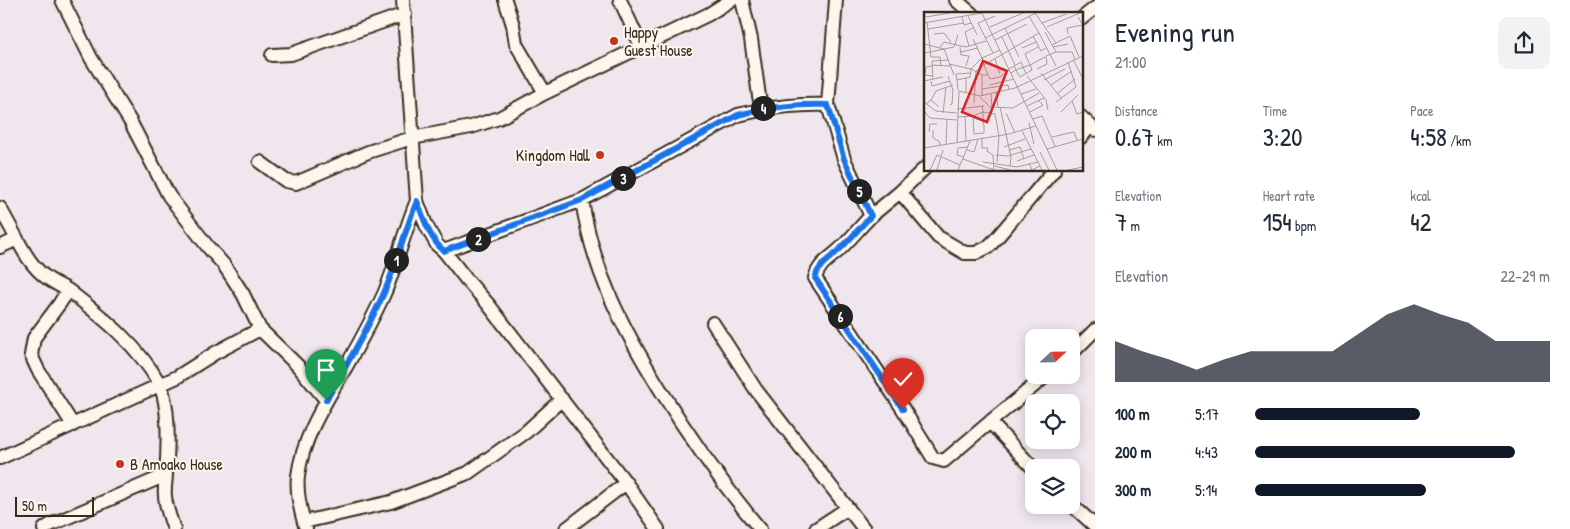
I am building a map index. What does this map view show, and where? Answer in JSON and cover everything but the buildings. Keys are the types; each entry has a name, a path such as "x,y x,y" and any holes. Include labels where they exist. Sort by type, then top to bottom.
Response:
{"street":[{"path":"62,0 74,26 130,121 169,196 224,265 243,294 260,329 298,366 326,400"},
{"path":"403,0 417,201 426,225 437,245 444,251 562,399 626,483 658,529"},
{"path":"505,0 513,25 516,44 545,93"},
{"path":"620,0 642,48"},
{"path":"260,162 286,181 296,183 368,152 412,138 471,127 499,118 545,93 642,48 709,14 731,0"},
{"path":"742,0 750,33 762,108"},
{"path":"836,0 828,105 844,159 871,216"},
{"path":"956,0 970,12"},
{"path":"1082,18 1095,8"},
{"path":"272,55 291,54 405,14"},
{"path":"444,251 582,200 738,115 762,108 812,104 828,105"},
{"path":"1082,136 1089,125"},
{"path":"924,169 871,216 838,251 822,264 817,270 815,278 903,409 933,458 944,461 1036,384"},
{"path":"900,192 938,237 965,253 976,253 988,247 995,240 1053,171"},
{"path":"582,200 587,230 604,283 631,342 675,414 721,480 760,529"},
{"path":"417,201 384,294 315,421 305,447 298,477 301,509 305,525 391,502 468,473 526,432 562,399"},
{"path":"0,208 31,263 47,278 68,290 116,330 134,348 160,385 166,408 166,505 174,529"},
{"path":"0,247 17,239"},
{"path":"68,290 34,338 31,355 38,370 73,425"},
{"path":"713,323 756,390 864,529"},
{"path":"0,458 177,377 260,329"},
{"path":"1080,345 1095,330"},
{"path":"990,422 1025,459"},
{"path":"44,529 166,475"},
{"path":"566,529 626,483"},
{"path":"816,529 848,508"},
{"path":"1080,512 1095,526"}],"place":[{"name":"Happy Guest House","path":"614,41"},
{"name":"Kingdom Hall","path":"600,155"},
{"name":"B Amoako House","path":"120,464"}],"route":[{"path":"326,400 384,294 417,201 426,225 437,245 444,251 582,200 738,115 762,108 812,104 828,105 844,159 871,216 838,251 822,264 817,270 815,278 903,409"}]}
